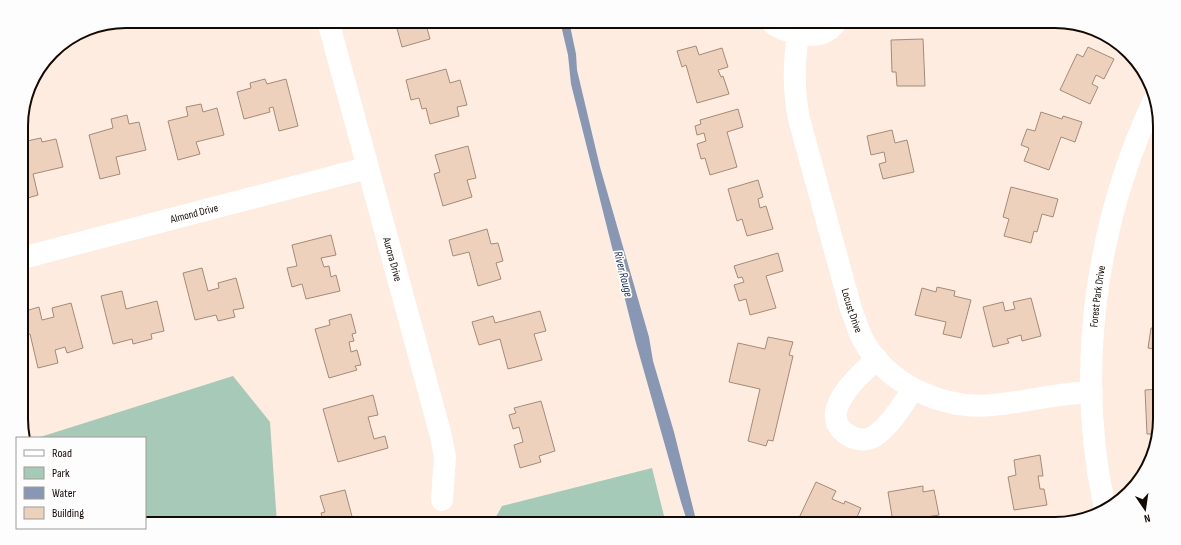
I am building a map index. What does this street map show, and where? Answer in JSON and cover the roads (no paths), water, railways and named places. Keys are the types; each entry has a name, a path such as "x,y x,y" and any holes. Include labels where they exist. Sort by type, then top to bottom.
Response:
{"street":[{"name":"Aurora Drive","path":"330,28 441,436 445,457 442,500"},
{"path":"780,28 798,33 820,34 832,28"},
{"name":"Locust Drive","path":"798,33 793,72 794,96 799,119 851,310 862,338 877,359 888,370 913,389 949,402 971,406 992,405 1065,393 1092,392"},
{"name":"Forest Park Drive","path":"1110,500 1093,428 1092,392 1094,322 1104,251 1122,178 1141,127 1151,106"},
{"name":"Almond Drive","path":"28,256 367,168"},
{"path":"877,359 861,373 837,403 835,416 838,425 843,432 852,438 871,438 880,432 913,389"}],"water":[{"name":"River Rouge","path":"562,28 570,28 576,54 577,70 600,167 649,337 653,361 674,432 695,517 686,517 636,343 571,84 568,55"}]}
